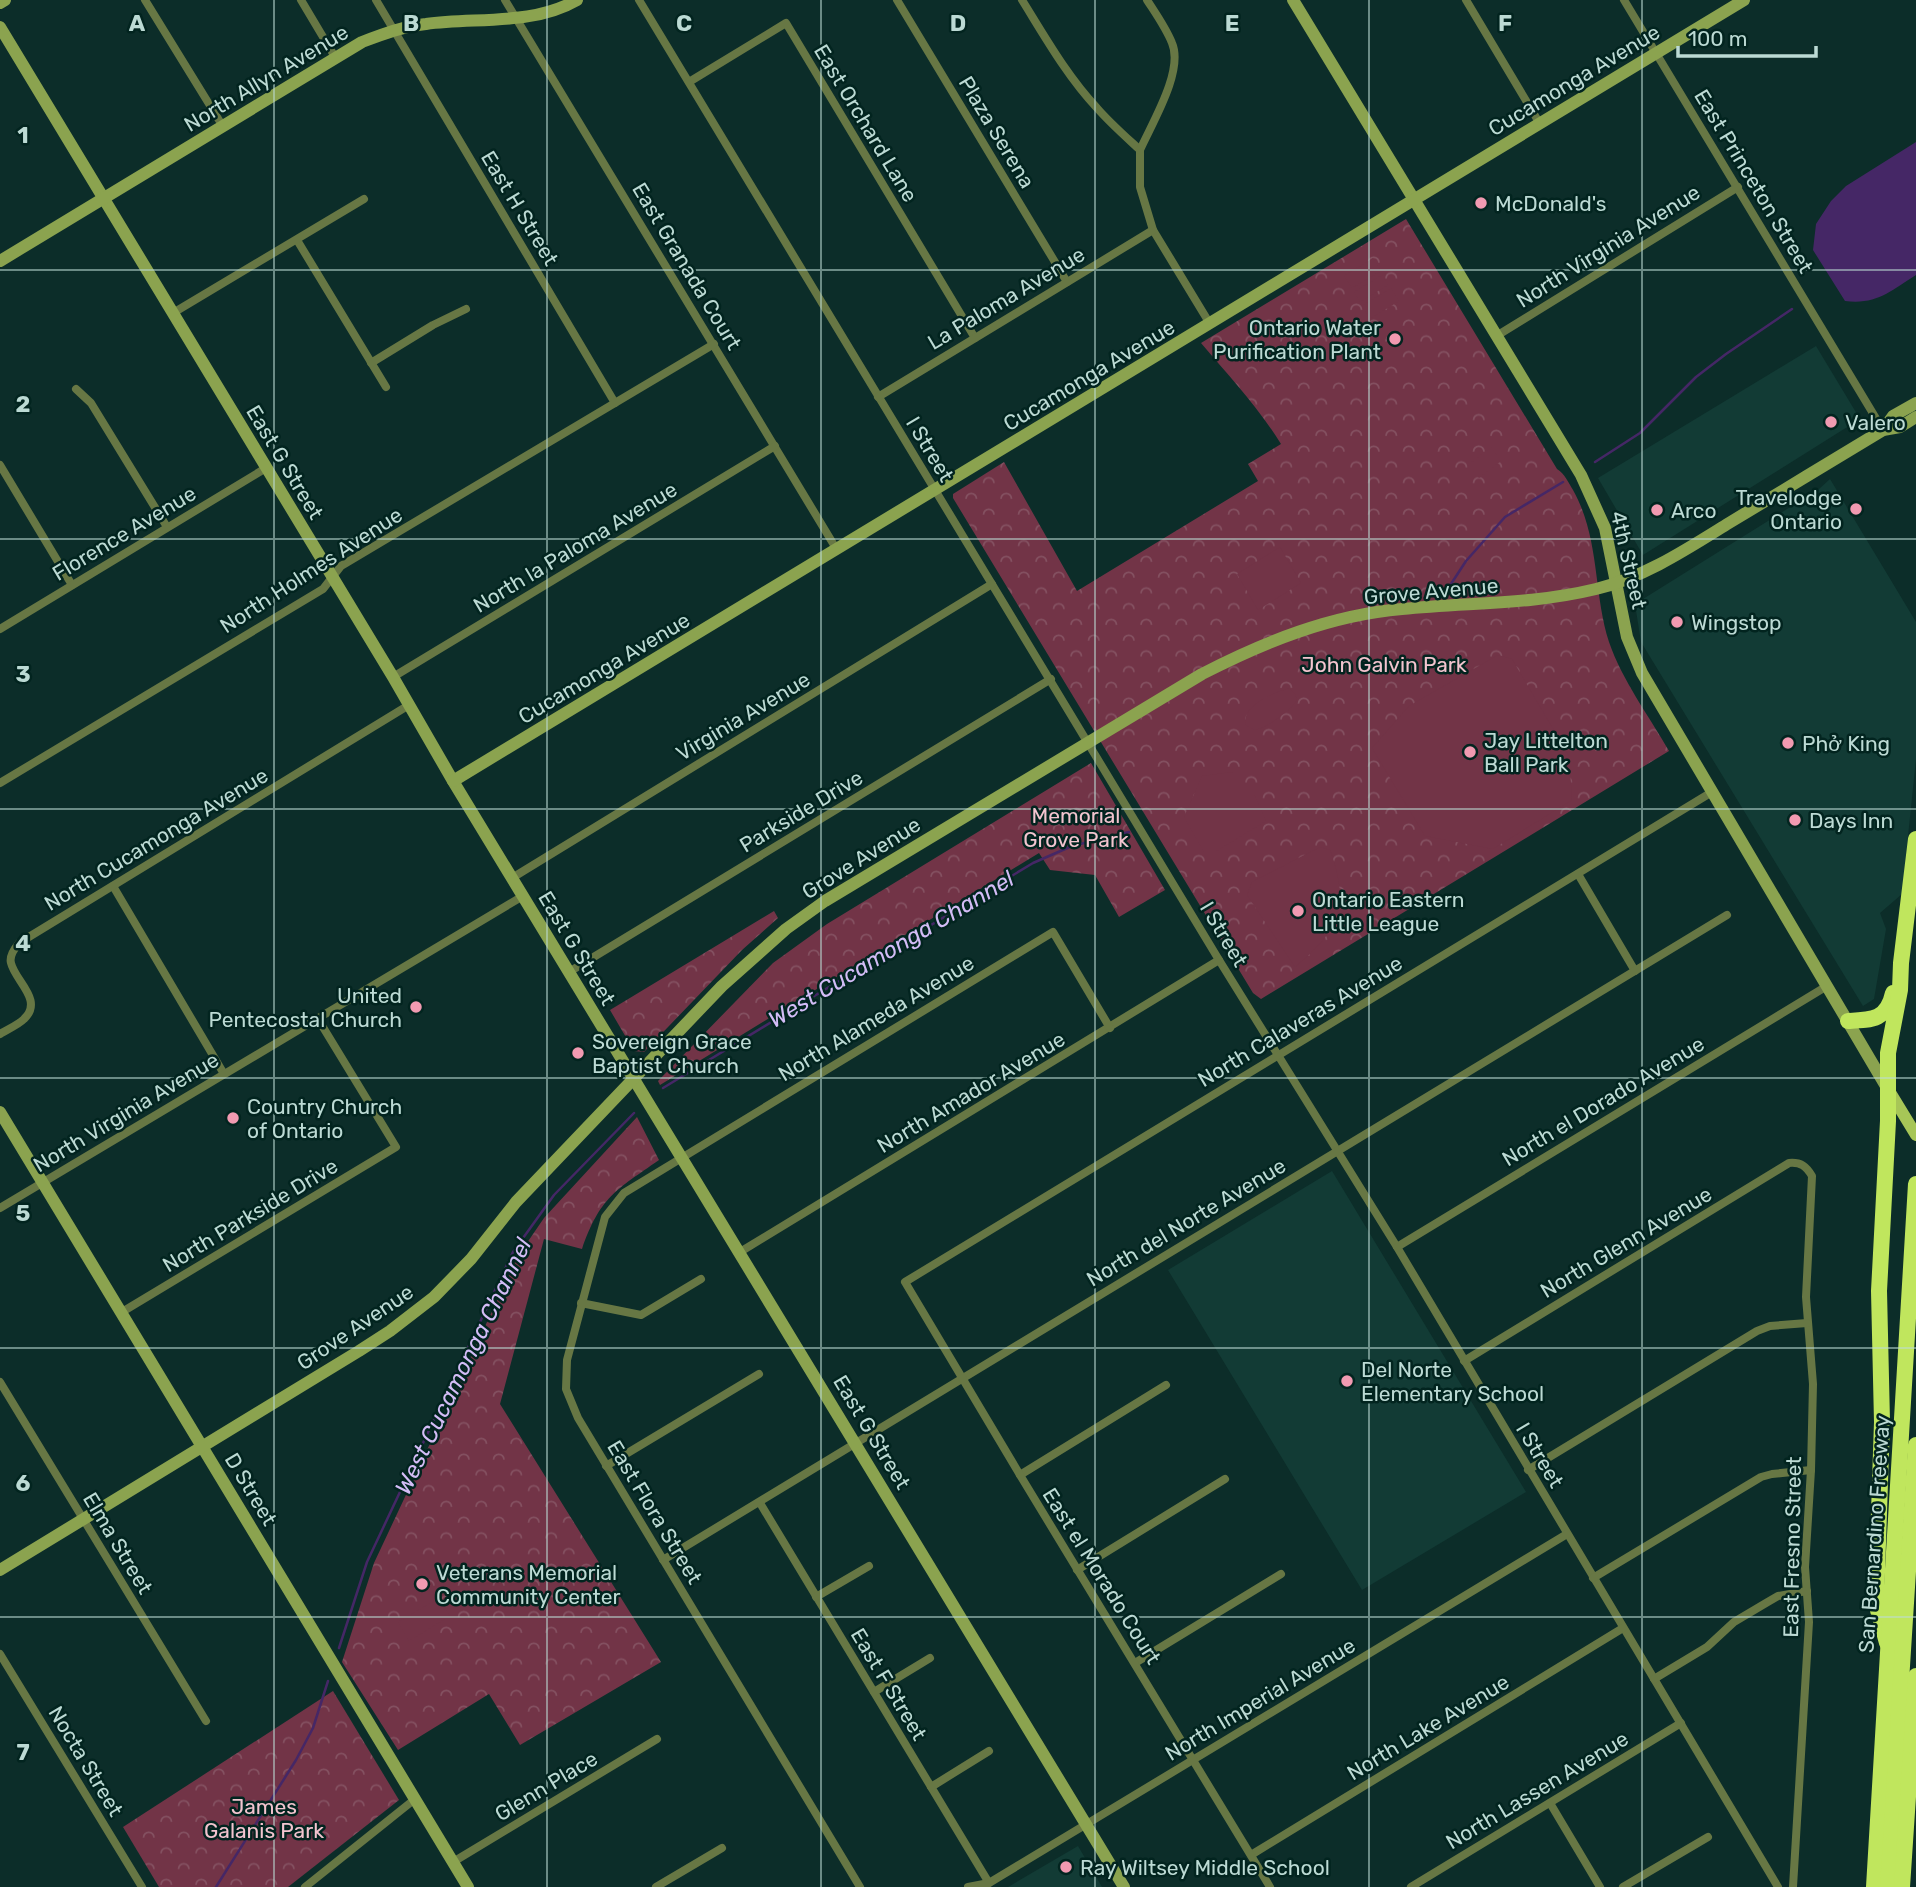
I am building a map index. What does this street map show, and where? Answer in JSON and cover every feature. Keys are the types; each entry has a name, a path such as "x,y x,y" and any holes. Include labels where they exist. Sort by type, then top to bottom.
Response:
{"highway":[{"path":"1848,1021 1872,1020 1885,1012 1892,998 1900,963 1916,839"},
{"path":"1888,1643 1876,1603 1882,1422 1879,1291 1888,1121 1888,1053 1900,990 1900,963"},
{"name":"San Bernardino Freeway","path":"1874,1887 1916,1184"},
{"path":"1888,1887 1916,1445"},
{"path":"1902,1887 1916,1676"}],"main road":[{"name":"4th Street","path":"1887,1088 1916,1135"}],"street":[{"path":"0,3 5,0"},
{"path":"145,0 222,125"},
{"path":"301,0 335,57"},
{"name":"East H Street","path":"376,0 615,403"},
{"name":"East Granada Court","path":"505,0 837,550"},
{"name":"North Allyn Avenue","path":"0,261 362,42 394,30 425,24 517,19 577,0"},
{"name":"I Street","path":"639,0 1219,960 1397,1247 1778,1887"},
{"name":"Plaza Serena","path":"897,0 1067,282"},
{"path":"1022,0 1055,54 1097,109 1140,150"},
{"path":"1147,0 1173,44 1176,60 1173,74 1140,150 1140,187 1153,230 1210,324"},
{"name":"4th Street","path":"1293,0 1579,470 1605,528 1627,637 1637,662 1887,1088"},
{"path":"1466,0 1540,124"},
{"name":"East Princeton Street","path":"1624,0 1883,430"},
{"name":"Cucamonga Avenue","path":"453,781 1744,0"},
{"name":"East Orchard Lane","path":"689,82 786,23 975,338"},
{"name":"East G Street","path":"0,27 633,1079 1124,1887"},
{"name":"North Virginia Avenue","path":"1498,335 1738,187"},
{"path":"173,313 364,199"},
{"name":"La Paloma Avenue","path":"878,397 1153,230"},
{"path":"298,240 386,387"},
{"path":"371,363 433,325 466,309"},
{"name":"North Holmes Avenue","path":"0,783 323,589 341,566 714,344"},
{"path":"76,389 90,403 167,527"},
{"name":"Grove Avenue","path":"1883,430 1893,416 1916,403"},
{"name":"Grove Avenue","path":"0,1570 390,1331 434,1297 471,1259 516,1202 633,1079 722,986 786,929 825,901 1089,742 1251,648 1317,625 1399,609 1546,599 1616,582 1672,558 1883,430 1900,427 1916,417"},
{"name":"North la Paloma Avenue","path":"393,677 775,446"},
{"path":"0,465 72,585"},
{"name":"Florence Avenue","path":"0,629 266,468"},
{"name":"Virginia Avenue","path":"512,878 992,584"},
{"name":"Parkside Drive","path":"569,972 1051,679"},
{"name":"North Cucamonga Avenue","path":"0,1034 26,1018 30,1008 30,995 11,963 12,951 19,943 409,705"},
{"name":"North Calaveras Avenue","path":"905,1282 1713,792"},
{"path":"1578,874 1635,971"},
{"path":"113,886 224,1074"},
{"name":"North Virginia Avenue","path":"0,1208 523,896"},
{"name":"North del Norte Avenue","path":"663,1560 1727,915"},
{"name":"North Alameda Avenue","path":"682,1157 1053,932 1110,1028"},
{"name":"North Amador Avenue","path":"740,1252 1219,960"},
{"name":"North el Dorado Avenue","path":"1397,1247 1827,986"},
{"name":"North Parkside Drive","path":"122,1312 396,1147 318,1019"},
{"name":"D Street","path":"0,1112 468,1887"},
{"name":"East Flora Street","path":"682,1157 624,1193 605,1217 567,1360 566,1389 578,1418 606,1466 860,1887"},
{"name":"North Glenn Avenue","path":"1464,1361 1789,1163 1799,1163 1807,1168"},
{"name":"East Fresno Street","path":"1793,1887 1809,1622 1805,1567 1813,1384 1807,1322 1812,1177 1807,1168"},
{"path":"581,1303 641,1315 701,1279"},
{"name":"East el Morado Court","path":"905,1282 1270,1887"},
{"path":"1528,1470 1757,1331 1770,1326 1807,1322"},
{"path":"606,1466 759,1374"},
{"name":"Elma Street","path":"0,1382 205,1721"},
{"path":"1020,1475 1166,1385"},
{"path":"1593,1578 1761,1477 1811,1470"},
{"path":"1077,1570 1225,1479"},
{"name":"East F Street","path":"760,1503 989,1883"},
{"name":"North Imperial Avenue","path":"968,1887 989,1883 1567,1534"},
{"path":"816,1597 869,1566"},
{"path":"1135,1663 1281,1574"},
{"path":"1654,1679 1707,1647 1734,1622 1778,1596 1807,1591"},
{"name":"North Lake Avenue","path":"1251,1855 1623,1628"},
{"name":"Nocta Street","path":"0,1654 142,1887"},
{"path":"874,1692 930,1658"},
{"name":"North Lassen Avenue","path":"1411,1887 1681,1723"},
{"name":"Glenn Place","path":"453,1862 657,1739"},
{"path":"931,1787 989,1751"},
{"path":"305,1887 415,1799"},
{"path":"1550,1803 1600,1887"},
{"path":"1623,1887 1708,1837"},
{"path":"656,1887 722,1848"}],"shaded area":[{"path":"1916,142 1916,275 1875,299 1845,301 1813,250 1816,224 1831,201 1846,186"},
{"path":"1816,346 1860,419 1643,555 1598,478"},
{"path":"1830,479 1916,622 1916,759 1902,894 1880,913 1886,929 1874,999 1863,1006 1641,642 1635,604 1819,489"},
{"name":"Del Norte Elementary School","path":"1332,1171 1526,1492 1362,1590 1168,1270"},
{"name":"Ray Wiltsey Middle School","path":"1078,1846 1102,1887 1008,1887"}],"green space":[{"name":"John Galvin Park","path":"1406,219 1582,508 1592,546 1604,623 1614,656 1669,751 1261,999 1253,993 953,494 1004,462 1077,591 1258,481 1248,464 1281,444 1253,404 1201,343"},
{"path":"1373,258 1381,271 1352,288 1344,276"},
{"path":"1382,275 1388,285 1360,302 1354,292"},
{"path":"1391,288 1399,301 1370,319 1362,306"},
{"path":"1491,447 1501,461 1479,478 1468,465"},
{"path":"1280,547 1301,583 1258,610 1237,574"},
{"name":"Jay Littelton Ball Park","path":"1498,655 1512,659 1569,756 1572,800 1493,849 1425,836 1372,748 1409,706"},
{"path":"1289,688 1297,700 1285,713 1258,729 1246,725 1248,712 1253,706"},
{"name":"Memorial Grove Park","path":"1091,763 1165,890 1119,917 1095,875 1050,870 1039,853 660,1085 658,1081 773,963 827,924"},
{"path":"1232,772 1255,796 1266,821 1215,852 1204,852 1184,817 1202,776"},
{"name":"Ontario Eastern Little League","path":"1320,847 1330,850 1336,869 1340,901 1331,928 1310,954 1295,967 1247,895 1252,882"},
{"path":"774,911 778,918 742,950 644,1052 634,1051 610,1010"},
{"path":"637,1117 659,1160 611,1196 596,1217 582,1249 544,1239 500,1404 661,1662 520,1745 489,1694 398,1750 342,1662 374,1563 518,1256 544,1218"},
{"path":"439,1598 450,1616 409,1641 398,1622"},
{"name":"James Galanis Park","path":"333,1691 399,1800 288,1887 159,1887 123,1827"}],"waterway":[{"path":"1595,462 1640,433 1696,377 1792,309"},
{"name":"West Cucamonga Channel","path":"1449,587 1466,561 1505,517 1563,482"},
{"name":"West Cucamonga Channel","path":"663,1088 1033,863 1072,846 1129,832"},
{"name":"West Cucamonga Channel","path":"339,1648 367,1562 513,1252 554,1195 634,1113"},
{"name":"West Cucamonga Channel","path":"216,1887 296,1760 313,1728 328,1681"}],"place":[{"name":"McDonald's","path":"1481,203"},
{"name":"Ontario Water Purification Plant","path":"1395,339"},
{"name":"Valero","path":"1831,422"},
{"name":"Travelodge Ontario","path":"1856,509"},
{"name":"Arco","path":"1657,510"},
{"name":"Wingstop","path":"1677,622"},
{"name":"Phở King","path":"1788,743"},
{"name":"Jay Littelton Ball Park","path":"1470,752"},
{"name":"Days Inn","path":"1795,820"},
{"name":"Ontario Eastern Little League","path":"1298,911"},
{"name":"United Pentecostal Church","path":"416,1007"},
{"name":"Sovereign Grace Baptist Church","path":"578,1053"},
{"name":"Country Church of Ontario","path":"233,1118"},
{"name":"Del Norte Elementary School","path":"1347,1381"},
{"name":"Veterans Memorial Community Center","path":"422,1584"},
{"name":"Ray Wiltsey Middle School","path":"1066,1867"}]}
